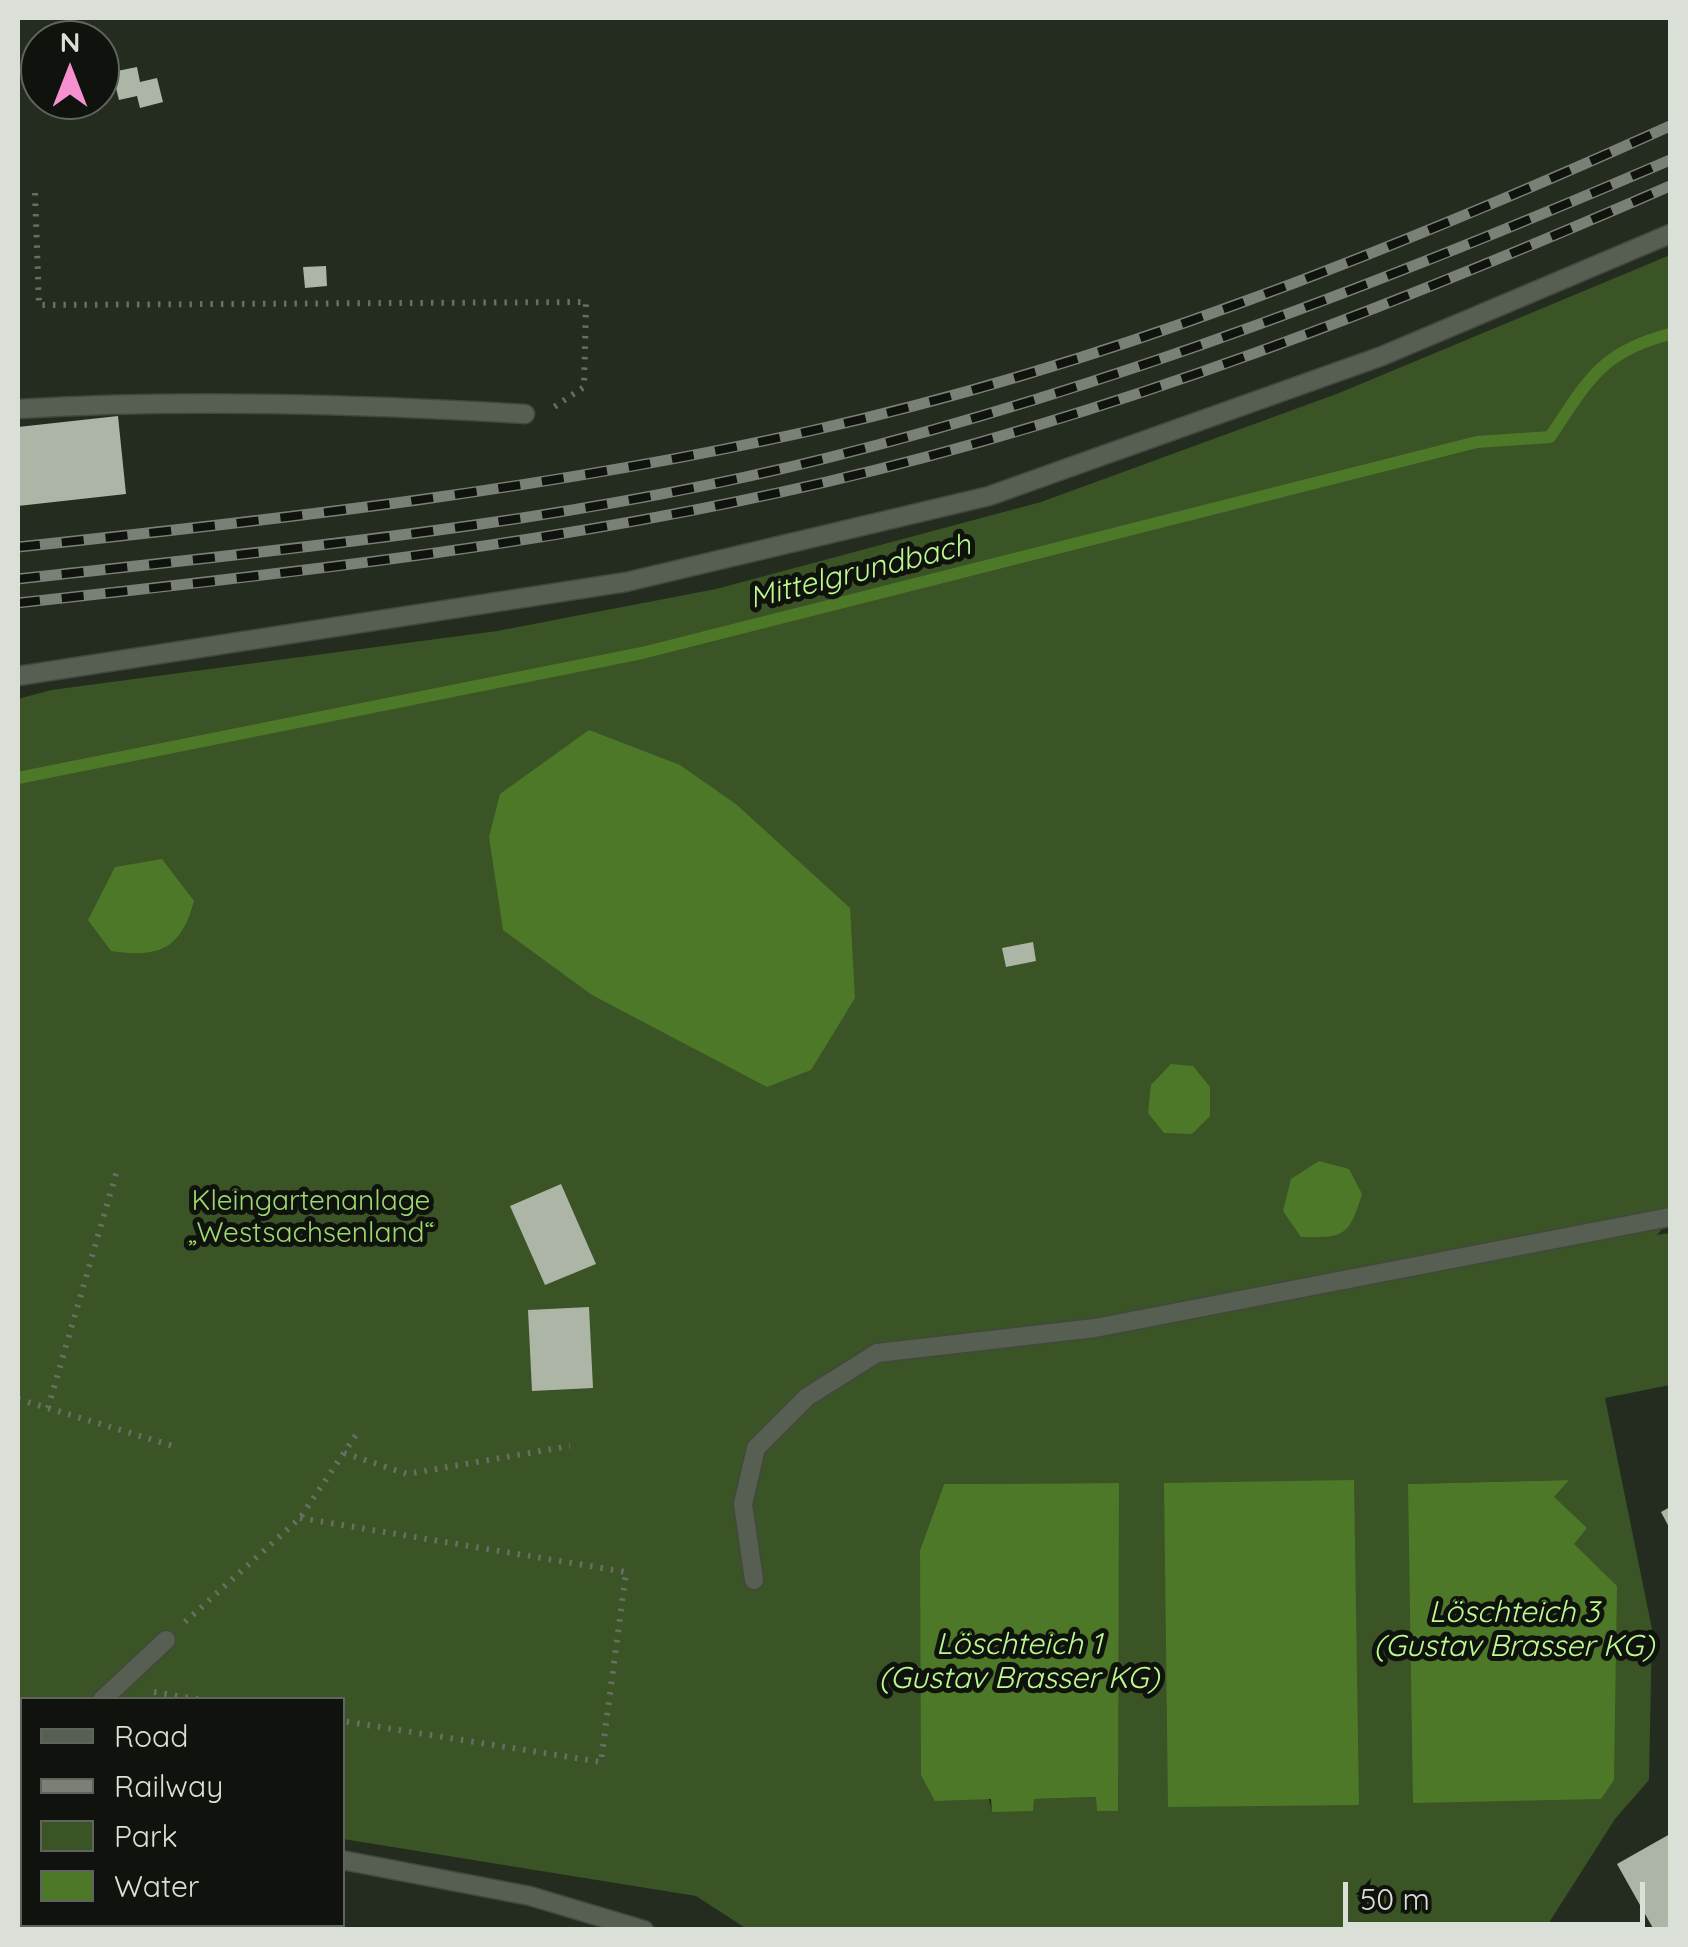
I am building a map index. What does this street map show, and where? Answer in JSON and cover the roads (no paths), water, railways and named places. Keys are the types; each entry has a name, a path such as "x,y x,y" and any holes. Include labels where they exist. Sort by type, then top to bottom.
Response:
{"lane":[{"path":"18,676 626,582 989,496 1382,356 1670,234"},
{"path":"18,409 116,404 355,404 525,414"},
{"path":"754,1580 742,1504 756,1448 807,1397 877,1353 1096,1328 1670,1217"},
{"path":"105,1697 166,1640"},
{"path":"345,1861 530,1896 644,1930"}],"water":[{"path":"589,730 680,765 737,805 850,908 855,998 811,1070 767,1087 592,995 503,930 489,837 500,794"},
{"path":"162,859 194,901 182,930 166,947 155,951 111,951 88,920 115,867"},
{"path":"1171,1064 1193,1066 1210,1087 1210,1116 1192,1134 1164,1133 1148,1113 1151,1085"},
{"path":"1319,1161 1349,1169 1362,1194 1353,1219 1343,1232 1327,1237 1301,1237 1283,1211 1291,1179"},
{"path":"1354,1480 1359,1805 1168,1807 1164,1483"},
{"name":"Löschteich 3 (Gustav Brasser KG)","path":"1569,1480 1554,1497 1587,1528 1574,1544 1617,1586 1614,1780 1601,1799 1413,1803 1408,1484"},
{"name":"Löschteich 1 (Gustav Brasser KG)","path":"1119,1483 1118,1811 1097,1811 1096,1797 1034,1799 1033,1811 992,1812 991,1799 935,1801 921,1775 920,1550 944,1484"}],"waterway":[{"name":"Mittelgrundbach","path":"18,778 642,653 1477,442 1550,437 1598,371 1627,350 1670,334"}],"railway":[{"path":"18,547 515,486 712,451 921,404 1031,373 1248,300 1461,217 1670,126"},
{"path":"18,579 323,545 526,517 627,501 827,458 1043,397 1254,326 1463,246 1670,160"},
{"path":"18,603 525,540 726,504 935,455 1043,424 1255,353 1464,273 1670,186"}],"park label":[{"name":"Kleingartenanlage „Westsachsenland“","path":"311,1218"}]}
